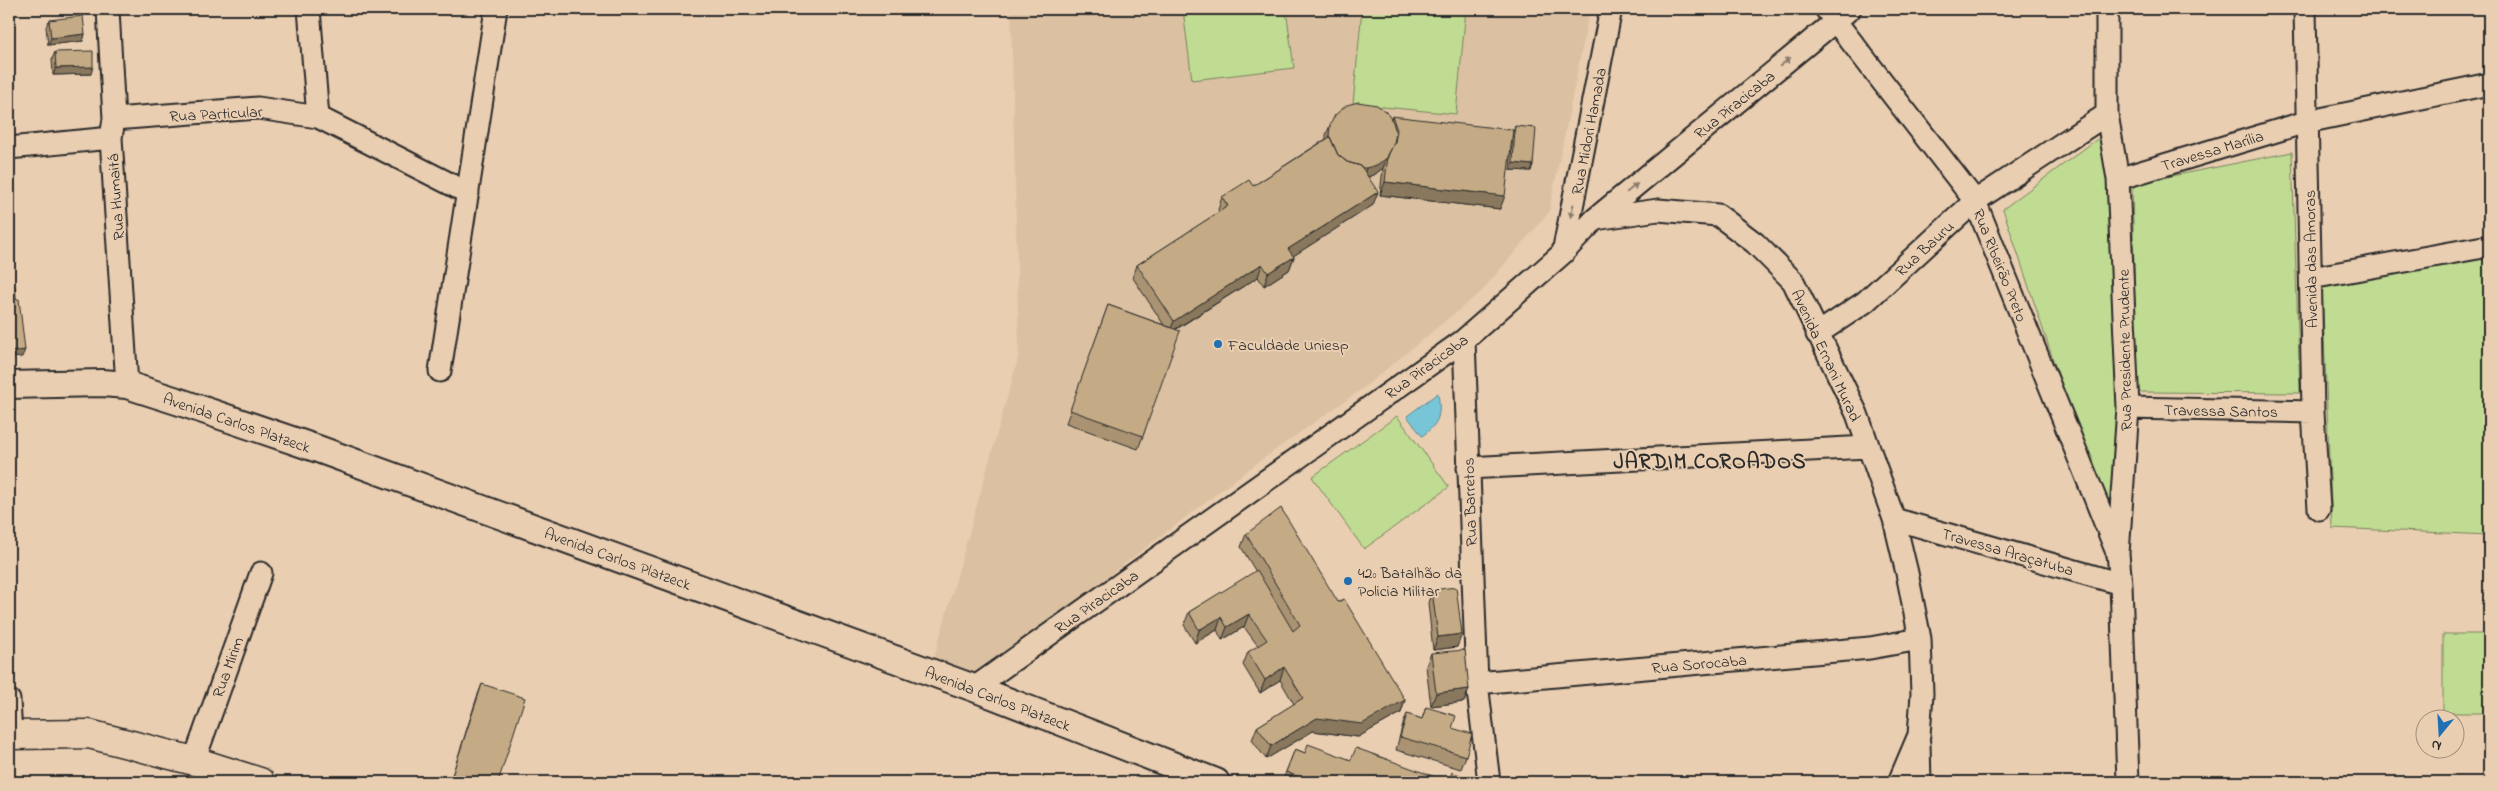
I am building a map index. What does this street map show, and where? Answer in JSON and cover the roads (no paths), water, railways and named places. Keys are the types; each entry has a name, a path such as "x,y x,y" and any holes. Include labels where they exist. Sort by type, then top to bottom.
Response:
{"main road":[{"path":"10,735 89,734 194,761 260,782"}],"street":[{"name":"Rua Humaitá","path":"108,9 127,386"},
{"path":"309,9 318,118"},
{"path":"440,371 496,9"},
{"name":"Rua Midori Hamada","path":"1563,253 1611,9"},
{"name":"Rua Presidente Prudente","path":"2107,9 2107,114 2118,179 2128,408 2118,554 2121,584 2128,782"},
{"name":"Avenida das Amoras","path":"2305,9 2313,412 2319,509"},
{"name":"Rua Piracicaba","path":"974,688 1464,340 1563,253 1595,219 1837,13"},
{"name":"Rua Ribeirão Preto","path":"1837,13 1975,201 2118,554"},
{"name":"Travessa Marília","path":"2118,179 2306,122 2489,84"},
{"name":"Rua Particular","path":"9,148 113,129 258,108 318,118 468,193"},
{"name":"Rua Bauru","path":"1817,334 1865,302 1975,201 2107,114"},
{"name":"Avenida Ernani Murad","path":"1595,219 1658,210 1718,215 1755,243 1793,281 1857,414 1867,447 1894,519 1920,639 1922,694 1919,735 1920,782"},
{"path":"2311,278 2489,246"},
{"name":"Rua Barretos","path":"1464,340 1477,683 1489,782"},
{"name":"Avenida Carlos Platzeck","path":"9,385 102,382 127,386 336,456 974,688 1216,782"},
{"name":"Travessa Santos","path":"2128,408 2313,412"},
{"path":"1468,468 1867,447"},
{"name":"Travessa Araçatuba","path":"1894,519 2121,584"},
{"name":"Rua Mirim","path":"194,761 261,574"},
{"name":"Rua Sorocaba","path":"1477,683 1870,648 1920,639"},
{"path":"9,700 10,735"},
{"name":"Avenida Ernani Murad","path":"1899,782 1919,735"}],"water":[{"path":"1438,393 1438,418 1433,427 1422,436 1407,416"}],"place":[{"name":"Faculdade Uniesp","path":"1218,344"},
{"name":"42º Batalhão da Policia Militar","path":"1348,581"}],"district":[{"name":"JARDIM COROADOS","path":"1710,461"}]}
